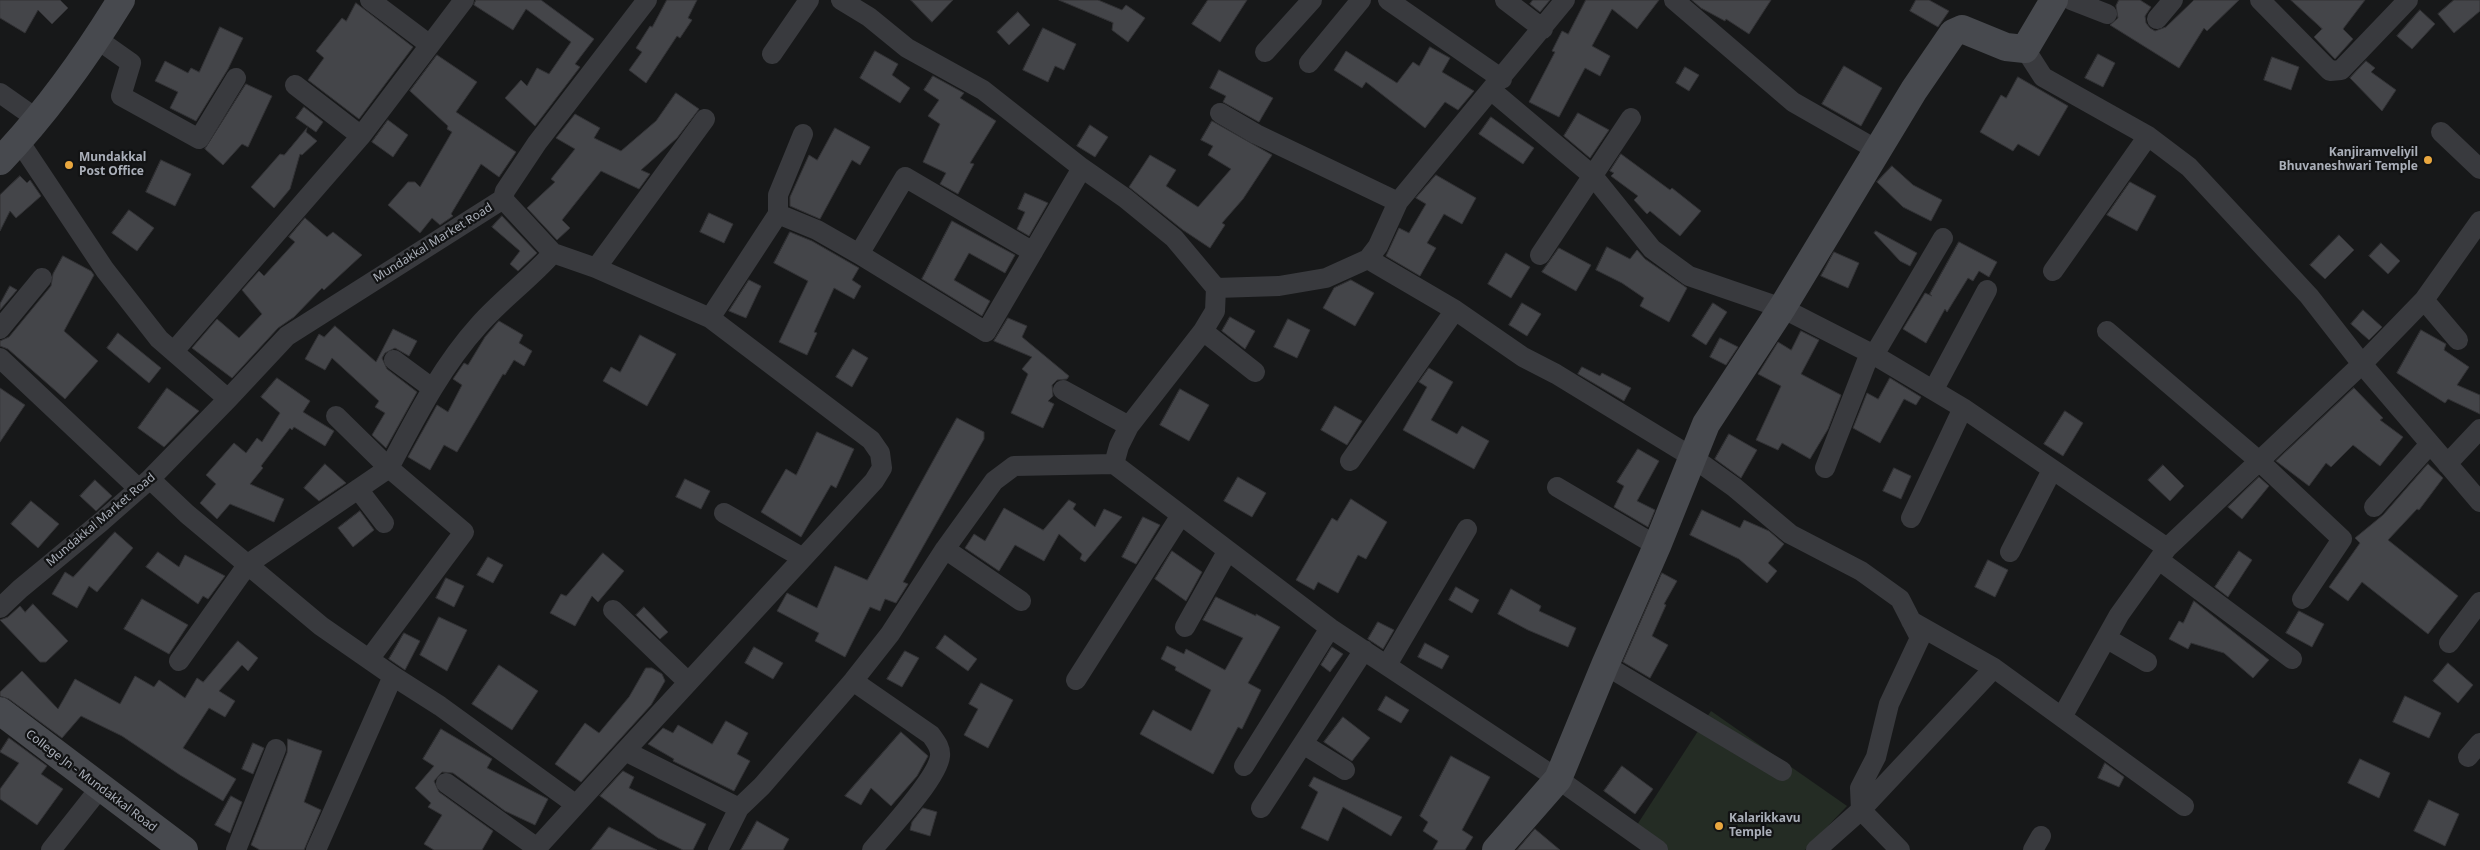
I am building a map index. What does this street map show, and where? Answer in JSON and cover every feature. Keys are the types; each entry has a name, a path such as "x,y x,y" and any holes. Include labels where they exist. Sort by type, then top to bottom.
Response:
{"street":[{"path":"0,161 37,119 97,39 120,0"},
{"path":"370,0 430,45"},
{"path":"174,351 361,136 464,0"},
{"path":"503,199 505,191 537,142 647,0"},
{"path":"772,54 809,0"},
{"path":"841,0 869,17 907,48 983,90 1082,168 1125,198 1174,238 1216,288 1215,311 1203,331 1129,426 1119,446 1114,464"},
{"path":"1265,52 1312,0"},
{"path":"1309,63 1362,0"},
{"path":"1388,0 1496,85 1593,176 1652,249 1682,271 1690,276 1782,308 1872,354 1963,408 2052,470 2163,554 2292,659"},
{"path":"1505,0 1543,29"},
{"path":"1216,288 1279,286 1326,278 1368,259 1378,246 1398,202 1543,29 1565,0"},
{"path":"1674,0 1793,102 1877,150"},
{"path":"2025,49 2054,0"},
{"path":"2072,0 2107,14"},
{"path":"2157,19 2173,0"},
{"path":"2260,0 2330,71 2341,70 2408,0"},
{"path":"1496,850 1558,779 1605,665 1658,546 1706,424 1782,308 1914,90 1954,33 1962,29 2006,47 2025,49"},
{"path":"97,39 131,63 121,96 198,138 236,78"},
{"path":"2025,49 2043,77 2148,136 2189,167 2309,296 2362,364 2480,502"},
{"path":"295,85 361,136"},
{"path":"0,93 37,119"},
{"path":"1220,113 1256,134 1398,202"},
{"path":"1540,255 1631,118"},
{"path":"596,268 705,119"},
{"path":"2441,132 2480,169"},
{"path":"710,318 778,214 778,195 803,134"},
{"path":"2053,270 2148,136"},
{"path":"19,141 105,270 159,339 228,400"},
{"path":"778,214 817,230 986,332 1082,168"},
{"path":"859,254 905,177 1033,252"},
{"name":"Mundakkal Market Road","path":"0,608 145,484 228,400 287,336 503,199 553,253 596,268 710,318 871,440 880,453 882,468 874,481 575,804 536,849"},
{"path":"2062,717 2119,615 2163,554 2258,460 2362,364 2424,300 2433,290 2480,221"},
{"path":"1825,468 1872,354 1943,238"},
{"path":"179,661 248,564 388,468 432,388 478,325 537,272 553,253"},
{"path":"1368,259 1455,310 1524,357 1692,458 1734,488 1790,534 1861,571 1900,599 1920,638 1889,704 1876,757 1860,788 1860,810 1900,850"},
{"path":"0,329 42,278"},
{"path":"1934,390 1987,290"},
{"path":"2424,300 2458,340"},
{"path":"1350,461 1455,310"},
{"path":"1203,331 1254,372"},
{"path":"2107,331 2258,460 2342,539 2302,599"},
{"path":"0,358 145,484 187,514 322,626 393,676 440,706 575,804"},
{"path":"394,360 432,388"},
{"path":"1063,390 1129,426"},
{"path":"1911,518 1963,408"},
{"path":"336,416 388,468 464,532 370,658"},
{"path":"2447,464 2480,429"},
{"path":"2374,507 2430,444"},
{"path":"718,850 740,808 762,786 853,681 890,634 945,548 994,481 1014,466 1114,464 1182,515 1227,552 1330,628 1558,779 1635,844 1658,850"},
{"path":"2010,552 2052,470"},
{"path":"1557,487 1658,546"},
{"path":"358,489 384,524"},
{"path":"724,513 802,558"},
{"path":"1076,680 1182,515"},
{"path":"1387,665 1467,529"},
{"path":"945,548 1021,601"},
{"path":"1185,627 1227,552"},
{"path":"2449,643 2480,602"},
{"path":"613,610 688,682"},
{"path":"1911,621 1994,668 2184,806"},
{"path":"1244,766 1330,628"},
{"path":"2106,638 2147,662"},
{"path":"1261,808 1364,650"},
{"path":"1605,665 1782,771"},
{"path":"1816,850 1860,810 1994,668"},
{"path":"316,850 393,676"},
{"path":"853,681 931,735 938,746 940,757 923,790 872,850"},
{"name":"College Jn - Mundakkal Road","path":"2,719 100,788 172,847"},
{"path":"1303,744 1345,770"},
{"path":"236,850 276,749"},
{"path":"625,751 740,808"},
{"path":"446,782 536,849"},
{"path":"51,850 100,788"}],"shaded area":[{"path":"1711,711 1847,806 1805,850 1666,850 1635,828"}],"building":[{"path":"0,0 60,0 68,8 52,24 38,10 25,33 0,18"},
{"path":"476,0 541,0 594,39 575,64 580,67 535,126 505,98 521,80 527,86 537,68 549,74 571,42 526,9 513,30 474,5"},
{"path":"667,0 697,0 688,18 692,20 680,38 677,36 646,83 629,70 642,52 636,48 650,26 652,27"},
{"path":"911,0 953,0 932,22"},
{"path":"1059,0 1098,0 1122,10 1126,5 1145,18 1128,42 1112,30 1113,23"},
{"path":"1208,0 1247,0 1220,42 1192,24"},
{"path":"1533,0 1550,0 1540,12 1530,4"},
{"path":"1586,0 1659,0 1637,29 1612,9 1592,46 1610,56 1600,76 1585,68 1559,117 1529,102 1555,52 1552,51 1562,31 1568,34"},
{"path":"1692,0 1771,0 1749,34 1726,19 1725,21 1701,8"},
{"path":"1916,0 1929,0 1949,11 1938,27 1910,11"},
{"path":"2119,0 2140,0 2151,7 2145,16 2146,23 2155,31 2166,27 2194,0 2239,0 2207,31 2204,28 2179,68 2110,25 2118,18 2116,6"},
{"path":"2291,0 2365,0 2343,29 2353,39 2335,59 2314,37 2322,29"},
{"path":"2454,0 2480,0 2480,11 2454,33 2438,14"},
{"path":"356,3 413,47 359,119 308,80 324,58 316,51 342,18 346,21"},
{"path":"2420,10 2435,24 2412,49 2397,36"},
{"path":"1018,12 1030,25 1009,45 997,32"},
{"path":"220,27 243,38 228,69 196,121 170,108 178,92 155,81 165,61 188,73 191,68 199,72"},
{"path":"1043,28 1076,44 1064,70 1055,66 1048,82 1023,70"},
{"path":"1430,47 1450,58 1442,72 1474,91 1458,110 1445,102 1425,128 1366,82 1362,88 1334,70 1346,51 1397,83 1413,62 1419,66"},
{"path":"875,51 898,64 892,75 910,88 900,103 860,78"},
{"path":"2098,54 2115,63 2103,87 2085,78"},
{"path":"437,55 477,82 456,112 516,152 499,177 481,164 451,214 453,216 440,225 432,218 420,233 388,205 408,182 415,182 420,187 452,132 410,91"},
{"path":"2272,57 2299,67 2291,90 2264,80"},
{"path":"2366,61 2375,68 2371,72 2396,90 2382,111 2350,78"},
{"path":"1844,66 1882,88 1861,126 1822,104"},
{"path":"1685,67 1699,75 1689,91 1676,83"},
{"path":"1219,70 1273,98 1259,122 1223,102 1226,96 1210,88"},
{"path":"933,76 964,93 960,98 996,121 970,163 974,164 958,194 940,184 946,173 923,162 940,124 928,116 939,100 924,90"},
{"path":"2018,77 2068,106 2039,156 2018,144 2013,151 1980,132 2001,95 2006,98"},
{"path":"246,84 272,96 248,147 242,144 223,165 205,149"},
{"path":"676,93 699,109 677,138 641,170 650,174 639,189 601,171 562,220 570,228 557,240 527,208 555,182 551,179 575,149 556,138 575,114 600,128 594,138 621,151 656,121"},
{"path":"304,107 323,122 316,132 296,118"},
{"path":"1578,113 1609,130 1590,158 1564,136"},
{"path":"1491,117 1534,148 1523,164 1479,134"},
{"path":"388,120 408,135 393,157 372,142"},
{"path":"1212,121 1272,155 1243,199 1222,223 1225,225 1210,248 1183,230 1129,187 1150,155 1176,170 1166,186 1198,207 1231,169 1208,155 1213,146 1201,140"},
{"path":"1090,125 1108,137 1095,157 1077,146"},
{"path":"307,128 306,132 317,141 302,155 300,154 290,189 274,208 251,187 280,154 284,155"},
{"path":"835,128 870,147 860,165 852,160 820,219 790,206 790,197 809,155 817,160"},
{"path":"1621,154 1670,190 1672,188 1701,211 1680,236 1650,211 1647,214 1634,200 1638,196 1611,176 1614,173 1610,171"},
{"path":"161,160 191,174 175,206 146,192"},
{"path":"1892,166 1913,185 1942,200 1931,221 1903,207 1877,182"},
{"path":"1436,175 1476,198 1462,224 1444,214 1427,243 1436,248 1420,276 1386,256 1399,228 1409,233 1426,204 1416,198"},
{"path":"20,176 27,183 30,180 41,196 16,218 10,211 0,231 0,195"},
{"path":"2130,182 2156,196 2137,231 2107,215"},
{"path":"1025,193 1048,203 1029,236 1017,229 1025,212 1018,209"},
{"path":"129,210 154,228 137,251 112,233"},
{"path":"709,213 733,224 724,243 700,232"},
{"path":"502,216 537,253 518,271 510,264 520,251 492,227"},
{"path":"305,218 327,237 333,232 362,255 324,290 322,288 294,317 278,328 232,378 192,348 217,319 239,338 262,314 242,290 259,271 264,276 295,242 289,237"},
{"path":"952,221 1015,255 1005,273 969,253 954,280 990,301 982,316 922,279"},
{"path":"1876,231 1917,253 1910,266 1900,261 1874,233"},
{"path":"790,232 812,241 859,268 852,280 861,286 854,299 834,288 814,332 817,333 807,355 779,342 808,281 774,263"},
{"path":"2339,235 2354,250 2325,279 2310,265"},
{"path":"1959,242 1997,262 1989,277 1979,271 1973,281 1968,278 1947,312 1945,309 1926,343 1903,329 1925,293 1932,296 1930,294"},
{"path":"2381,243 2400,261 2388,274 2369,256"},
{"path":"1607,247 1630,259 1637,250 1645,259 1687,288 1669,322 1640,306 1644,298 1622,283 1596,270"},
{"path":"1559,248 1591,265 1576,291 1542,272"},
{"path":"1834,252 1859,263 1848,288 1821,276"},
{"path":"1506,253 1530,267 1511,298 1488,284"},
{"path":"63,256 91,271 94,275 64,331 98,361 65,399 8,349 0,346 0,341 9,337 51,286 53,274"},
{"path":"749,280 761,286 746,318 729,311"},
{"path":"1351,280 1374,293 1355,326 1323,308 1334,288"},
{"path":"10,286 17,290 0,310 0,304"},
{"path":"1522,303 1541,314 1527,336 1509,325"},
{"path":"1713,303 1727,312 1706,345 1692,336"},
{"path":"2363,310 2382,327 2369,340 2351,324"},
{"path":"1230,317 1255,331 1245,349 1222,331"},
{"path":"1008,318 1027,326 1022,337 1069,376 1067,379 1057,380 1052,385 1053,396 1048,401 1054,404 1043,428 1011,413 1028,374 1022,369 1032,357 994,341"},
{"path":"1288,319 1310,330 1297,358 1274,347"},
{"path":"499,321 523,335 519,343 532,351 524,366 514,360 505,375 503,374 457,452 444,445 430,470 408,457 437,405 448,412 462,385 453,379 464,363 468,365 485,337"},
{"path":"335,326 376,362 393,329 417,341 409,356 395,348 385,353 382,358 387,369 417,392 386,448 372,435 385,413 375,407 379,401 332,358 325,370 305,359 319,334 324,337"},
{"path":"2421,330 2446,344 2444,350 2469,367 2457,385 2480,395 2480,414 2448,399 2445,403 2397,373"},
{"path":"1801,331 1819,340 1801,374 1841,395 1828,429 1810,459 1782,443 1778,450 1756,440 1781,386 1758,374 1778,342 1791,350"},
{"path":"118,333 161,368 149,383 107,348"},
{"path":"640,335 676,354 647,406 603,381 611,367 620,372"},
{"path":"1720,338 1738,347 1726,365 1710,357"},
{"path":"853,349 868,358 852,387 836,377"},
{"path":"1582,367 1600,376 1602,373 1631,388 1624,401 1578,374"},
{"path":"1429,368 1453,382 1431,420 1457,434 1462,426 1489,441 1474,469 1403,430 1427,387 1419,382"},
{"path":"277,378 310,401 303,412 334,431 325,446 294,427 292,430 290,428 261,466 263,468 250,484 284,499 274,522 230,504 217,519 200,503 216,484 206,475 234,443 246,453 257,438 262,442 280,413 261,397"},
{"path":"1890,378 1921,397 1916,405 1904,399 1880,443 1853,428 1867,393 1878,399"},
{"path":"0,388 25,405 0,442"},
{"path":"167,388 199,411 164,447 138,428"},
{"path":"2354,388 2383,418 2380,420 2403,437 2380,466 2353,445 2331,467 2326,463 2309,486 2276,461"},
{"path":"1180,389 1209,405 1189,441 1160,425"},
{"path":"1335,406 1362,421 1347,445 1321,430"},
{"path":"2065,411 2083,423 2063,456 2044,444"},
{"path":"957,418 984,432 984,439 903,582 908,584 896,603 885,599 880,611 870,607 845,657 815,641 819,633 777,611 787,593 817,608 835,566 867,580"},
{"path":"817,432 854,449 836,488 831,485 801,537 761,512 786,469 796,475"},
{"path":"1729,434 1757,450 1741,478 1715,459"},
{"path":"1638,449 1659,461 1637,501 1655,510 1648,527 1614,507 1624,486 1617,482"},
{"path":"325,464 346,483 319,501 304,488"},
{"path":"2428,464 2443,478 2419,510 2417,509 2388,540 2458,596 2428,634 2362,582 2348,601 2329,587 2360,543 2355,538 2383,515"},
{"path":"2163,465 2184,486 2170,501 2148,480"},
{"path":"1894,468 1911,476 1901,499 1883,491"},
{"path":"1238,477 1266,493 1252,517 1224,501"},
{"path":"2259,477 2269,486 2242,519 2228,507"},
{"path":"685,479 710,491 701,509 676,497"},
{"path":"95,480 112,496 96,511 80,496"},
{"path":"1351,499 1387,522 1366,559 1358,555 1338,593 1318,582 1314,590 1296,580 1332,518 1337,521"},
{"path":"1069,500 1076,504 1073,509 1095,527 1104,509 1122,517 1085,562 1080,559 1082,554 1059,534 1044,561 1015,545 999,571 965,548 974,534 985,541 1004,508 1043,530"},
{"path":"31,501 59,524 38,548 11,524"},
{"path":"1702,510 1740,528 1744,520 1769,531 1784,544 1768,563 1777,571 1767,583 1739,559 1690,535"},
{"path":"360,511 374,530 353,547 338,528"},
{"path":"1143,517 1160,525 1136,564 1122,557"},
{"path":"115,532 133,548 97,592 89,586 77,608 52,594 65,572 73,577"},
{"path":"1172,551 1202,572 1186,601 1155,579"},
{"path":"2239,551 2252,560 2228,597 2215,587"},
{"path":"158,552 179,567 185,555 225,576 208,599 203,596 198,604 146,567"},
{"path":"603,553 624,571 598,602 592,596 575,626 550,613 561,594 566,596"},
{"path":"488,557 503,565 493,583 477,575"},
{"path":"1988,560 2008,570 1995,597 1975,587"},
{"path":"1662,573 1677,581 1664,604 1666,605 1652,636 1668,645 1650,678 1623,662"},
{"path":"446,578 464,586 454,607 436,598"},
{"path":"1456,587 1479,600 1472,613 1449,600"},
{"path":"1511,589 1541,606 1539,611 1576,628 1568,647 1528,630 1498,614"},
{"path":"1216,597 1256,616 1256,614 1280,627 1248,683 1261,690 1242,729 1238,727 1213,774 1140,734 1153,710 1191,731 1211,690 1175,670 1176,667 1161,659 1167,646 1184,654 1186,649 1225,670 1243,638 1203,620"},
{"path":"142,599 188,625 169,654 124,629"},
{"path":"2194,601 2269,660 2253,678 2224,653 2191,643 2188,649 2169,639 2179,621 2183,623"},
{"path":"33,604 68,641 46,662 40,662 0,620 8,617 20,606 25,612"},
{"path":"644,607 668,632 660,639 636,615"},
{"path":"2299,611 2324,624 2312,647 2286,633"},
{"path":"439,617 467,630 447,671 420,655"},
{"path":"1378,622 1394,630 1383,649 1368,639"},
{"path":"404,633 420,641 405,670 389,659"},
{"path":"945,635 977,659 968,671 936,648"},
{"path":"238,641 258,658 248,671 242,665 219,691 235,701 225,717 209,708 183,748 236,779 223,801 122,736 81,716 62,738 9,699 0,696 0,692 22,671 58,709 75,679 120,704 135,676 154,687 159,680 185,698 197,678 203,682"},
{"path":"1425,643 1449,656 1442,669 1418,657"},
{"path":"754,647 783,663 773,679 745,663"},
{"path":"1332,647 1343,654 1330,672 1321,665"},
{"path":"905,651 919,658 902,687 887,679"},
{"path":"2448,663 2473,685 2458,703 2433,681"},
{"path":"499,665 538,691 512,730 472,704"},
{"path":"646,668 652,668 662,674 665,681 651,705 581,782 555,764 585,723 599,733 629,697"},
{"path":"981,683 1013,700 988,748 964,735 978,709 969,704"},
{"path":"1386,696 1409,710 1401,723 1378,710"},
{"path":"2405,696 2441,713 2429,738 2393,722"},
{"path":"1343,717 1370,738 1352,761 1324,742"},
{"path":"726,721 748,733 737,754 750,761 734,791 673,761 674,759 648,744 663,728 673,733 678,725 712,744"},
{"path":"441,729 492,759 487,768 548,799 535,825 505,811 453,773 442,772 434,781 439,792 493,831 482,850 434,850 424,844 442,815 428,807 431,803 415,788 434,766 423,759"},
{"path":"901,732 928,756 917,776 891,806 871,788 861,805 845,796"},
{"path":"9,738 47,766 41,774 63,789 37,825 0,799 0,789 19,763 0,752"},
{"path":"288,739 322,751 304,802 321,810 304,850 260,850 251,845 287,753"},
{"path":"253,743 264,748 253,774 242,769"},
{"path":"1451,756 1490,777 1462,830 1473,837 1465,850 1433,850 1438,841 1423,831 1428,822 1420,816"},
{"path":"2360,759 2390,773 2379,798 2348,783"},
{"path":"2105,763 2124,777 2119,787 2098,778"},
{"path":"1622,766 1653,789 1635,814 1604,791"},
{"path":"623,771 634,777 629,788 706,824 693,850 683,850 658,838 600,796"},
{"path":"1314,777 1402,817 1391,836 1343,807 1328,841 1301,828 1318,792 1309,786"},
{"path":"231,796 242,802 230,833 215,825"},
{"path":"2429,800 2459,814 2445,846 2414,831"},
{"path":"923,808 937,812 930,836 910,830 912,822"},
{"path":"757,821 789,839 783,850 741,850"},
{"path":"609,827 657,850 591,850"},
{"path":"1535,829 1560,850 1517,850"}],"place":[{"name":"Kanjiramveliyil Bhuvaneshwari Temple","path":"2428,160"},
{"name":"Mundakkal Post Office","path":"69,165"},
{"name":"Kalarikkavu Temple","path":"1719,826"}]}
